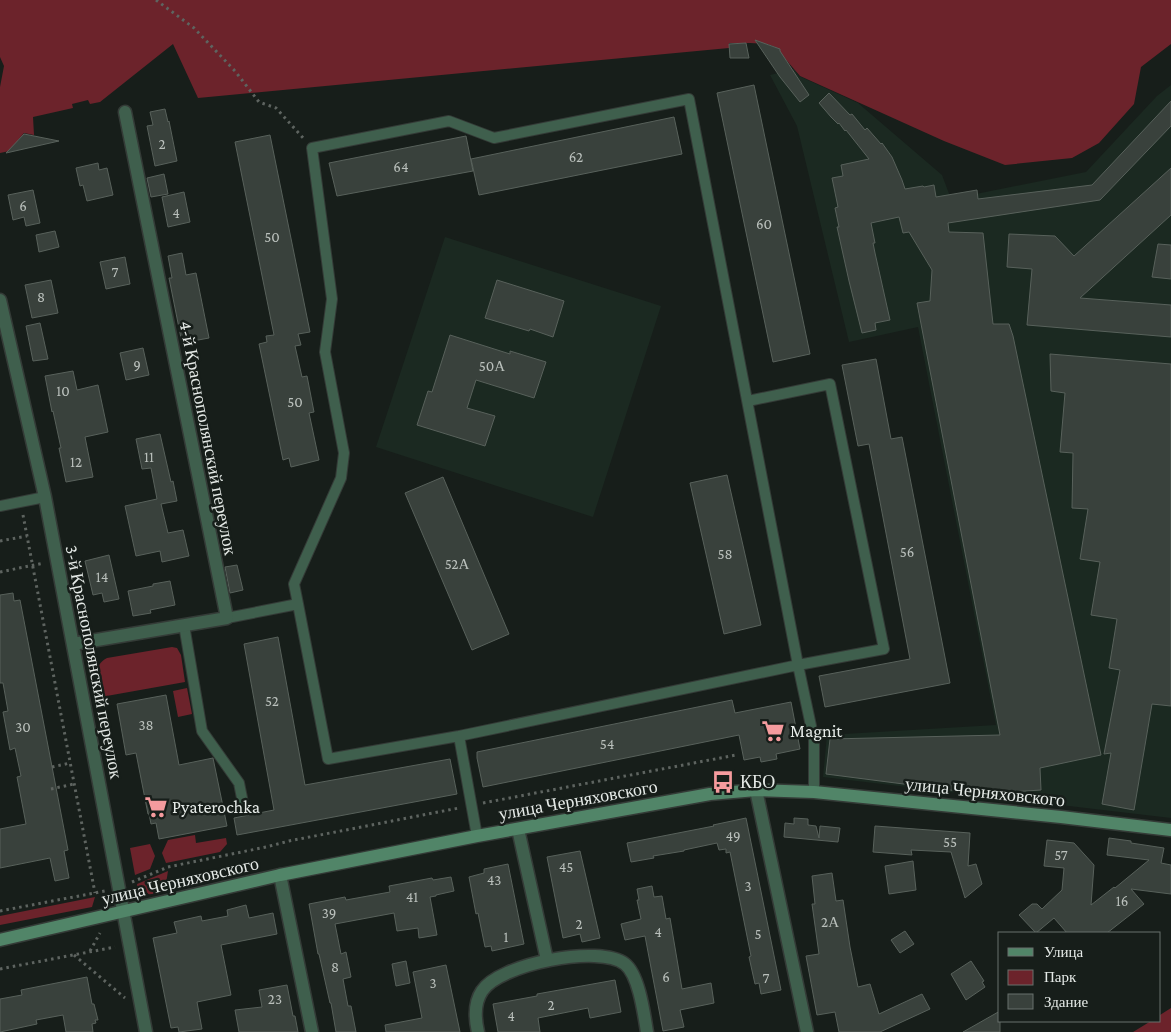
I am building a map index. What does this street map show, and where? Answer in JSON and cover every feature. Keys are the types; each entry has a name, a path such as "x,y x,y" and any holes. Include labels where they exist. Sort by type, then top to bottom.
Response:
{"main road":[{"name":"улица Черняховского","path":"0,940 280,876 477,836 710,794 756,790 814,792 1171,830"}],"street":[{"name":"4-й Краснополянский переулок","path":"125,112 227,618"},
{"name":"3-й Краснополянский переулок","path":"0,300 45,497 144,1026"},
{"path":"73,644 227,618"},
{"path":"756,790 808,1032"},
{"path":"518,829 547,960"},
{"path":"280,876 312,1032"},
{"path":"478,1032 476,1008 482,992 490,982 512,970 547,960 590,955 611,957 625,964 634,976 647,1032"}],"lane":[{"path":"748,401 830,384 884,649 798,665 459,736 328,759 294,584 341,478 344,453 325,352 332,299 312,148 449,121 494,138 689,99 798,665 814,740 814,792"},
{"path":"0,506 45,497"},
{"path":"227,618 298,604"},
{"path":"184,625 202,731 239,782 244,808"},
{"path":"459,736 477,836"}],"path":[{"path":"156,0 194,28 234,71 259,102 276,108 312,148"},
{"path":"20,502 95,893"},
{"path":"0,541 27,536"},
{"path":"0,572 57,560"},
{"path":"247,851 288,841 736,755"},
{"path":"52,767 70,763"},
{"path":"51,789 74,784"},
{"path":"0,969 128,944"},
{"path":"74,955 128,1001 144,1026"}],"shaded area":[{"path":"794,69 799,76 858,103 942,175 951,199 1086,172 1157,96 1171,85 1171,818 823,777 827,735 996,725 918,327 849,342 797,126 770,75"},
{"path":"445,237 661,306 593,517 376,447"}],"green space":[{"path":"0,0 1171,0 1171,44 1141,67 1134,104 1099,143 1072,158 1005,165 944,141 800,76 775,47 767,44 750,43 729,43 729,48 198,98 173,44 100,102 90,104 88,100 72,104 73,108 33,117 34,135 24,133 18,140 19,149 0,153 0,87 4,66 0,57"},
{"path":"172,647 177,648 181,655 185,682 101,697 97,675 102,661 107,658"},
{"path":"187,688 192,714 178,717 173,691"},
{"path":"195,835 196,843 226,838 227,844 220,852 166,863 162,853 168,840"},
{"path":"150,844 155,856 150,869 135,875 130,848"},
{"path":"168,871 165,885 158,892 148,894 138,890 137,884"},
{"path":"95,897 92,907 0,925 0,916"},
{"path":"1171,1008 1171,1032 1133,1032 1149,1022 1161,1022 1161,1014"}],"building":[{"path":"755,40 780,49 809,95 800,102 780,77"},
{"path":"746,43 749,58 730,58 729,44"},
{"path":"754,85 810,354 773,362 717,93"},
{"path":"829,93 850,115 852,114 865,130 867,128 882,143 892,157 905,189 934,185 936,197 977,190 978,199 1092,185 1171,101 1171,126 1100,200 948,223 949,232 983,233 993,324 1009,324 1013,336 1101,755 1040,768 1041,790 981,794 826,774 830,739 1000,735 917,303 930,301 932,270 909,232 903,233 899,217 871,223 875,243 873,243 890,320 875,323 876,330 862,333 837,227 839,227 835,208 838,207 832,178 843,176 841,165 869,159 846,130 819,103"},
{"path":"165,109 177,161 155,166 147,126 153,125 150,112"},
{"path":"674,117 682,154 479,195 471,159"},
{"path":"24,134 59,141 6,153"},
{"path":"270,135 310,332 298,334 301,345 295,346 302,377 307,376 314,412 309,413 319,460 291,467 289,458 283,460 259,344 267,342 266,336 274,335 235,142"},
{"path":"466,136 473,171 337,196 329,163"},
{"path":"98,163 99,170 107,168 113,195 87,201 83,185 80,186 76,168"},
{"path":"1171,168 1171,215 1080,298 1171,305 1171,337 1027,325 1032,269 1007,267 1009,234 1055,236 1074,256"},
{"path":"164,174 168,194 151,197 147,178"},
{"path":"33,190 40,223 26,226 24,217 13,220 8,195"},
{"path":"184,192 190,222 168,227 162,197"},
{"path":"55,231 59,247 39,252 36,235"},
{"path":"1158,244 1171,245 1171,279 1152,277"},
{"path":"182,253 186,275 196,273 209,338 182,343 169,278 172,278 168,256"},
{"path":"125,257 130,284 106,289 100,262"},
{"path":"51,280 58,313 32,318 25,285"},
{"path":"497,280 564,301 553,337 530,329 529,331 485,318"},
{"path":"40,323 48,359 33,361 26,326"},
{"path":"450,335 510,354 510,351 546,362 534,398 476,380 467,408 495,416 485,446 417,425 428,391 432,392"},
{"path":"143,348 149,375 126,380 120,353"},
{"path":"1050,354 1171,364 1171,706 1152,704 1134,810 1102,804 1111,753 1104,754 1120,670 1109,668 1117,619 1091,615 1100,562 1080,559 1088,509 1072,508 1073,453 1060,452 1065,393 1051,391"},
{"path":"876,359 891,439 902,437 950,683 825,707 819,676 910,659 869,444 858,446 842,365"},
{"path":"73,371 77,390 98,385 108,432 85,437 93,477 66,482 59,448 61,448 45,376"},
{"path":"160,434 177,501 161,504 168,533 183,530 189,556 162,562 160,551 136,556 125,506 157,499 151,468 142,469 136,439"},
{"path":"727,475 761,625 724,634 690,483"},
{"path":"443,477 509,634 472,650 405,493"},
{"path":"109,555 119,599 104,602 102,593 93,595 85,561"},
{"path":"237,565 243,590 230,593 225,567"},
{"path":"170,581 175,605 150,610 151,613 133,616 128,591"},
{"path":"13,593 14,601 20,600 68,850 64,851 69,878 55,881 50,858 0,868 0,829 26,824 17,777 21,776 15,748 10,750 3,712 8,711 3,683 0,683 0,595"},
{"path":"278,637 305,785 450,759 457,794 237,835 234,818 274,810 244,644"},
{"path":"166,695 179,765 213,758 227,826 159,839 156,823 151,824 136,753 126,755 117,704"},
{"path":"732,700 735,713 791,702 800,749 776,754 777,759 761,762 760,757 744,760 739,735 483,787 477,752"},
{"path":"746,818 781,990 761,994 759,983 755,984 749,957 751,956 730,852 726,853 726,849 719,850 717,843 631,862 627,843"},
{"path":"794,818 808,819 808,825 816,826 819,838 820,826 840,828 838,842 784,837 785,823 794,824"},
{"path":"875,826 970,833 968,866 976,864 982,884 965,898 951,852 911,850 912,855 873,852"},
{"path":"1109,838 1164,848 1161,863 1171,865 1171,894 1131,889 1144,904 1108,932 1066,932 1054,918 1035,932 1019,915 1032,904 1037,904 1042,909 1062,890 1064,868 1044,866 1047,840 1074,843 1094,865 1091,905 1149,860 1107,855"},
{"path":"580,851 600,938 582,942 580,934 563,938 547,857"},
{"path":"913,861 916,890 889,894 885,866"},
{"path":"508,864 524,944 492,951 491,946 485,947 469,877 484,873 484,869"},
{"path":"832,873 836,901 843,900 858,987 870,984 879,1014 922,994 930,1009 880,1032 839,1032 835,1012 817,1015 806,956 819,954 812,904 815,904 812,876"},
{"path":"451,877 454,891 430,897 437,935 419,938 418,928 397,931 394,913 335,924 341,954 346,952 351,977 343,979 348,1006 351,1006 356,1032 336,1032 331,1003 318,954 309,904 345,897 346,900 390,892 389,886 432,878 433,880"},
{"path":"652,886 654,897 662,896 666,919 670,918 682,989 711,983 714,1003 680,1010 684,1027 663,1031 645,936 625,940 621,924 641,919 637,889"},
{"path":"246,905 249,918 273,913 277,934 221,945 231,995 197,1002 202,1029 179,1032 178,1027 171,1028 153,938 177,933 174,922 201,916 202,921 228,916 227,910"},
{"path":"905,931 914,944 900,953 891,940"},
{"path":"406,961 410,983 396,986 392,964"},
{"path":"971,961 984,981 982,982 985,987 966,1000 951,974"},
{"path":"446,965 460,1032 386,1032 385,1025 422,1018 413,972"},
{"path":"87,977 92,1004 94,1004 98,1020 95,1020 96,1023 92,1024 93,1032 66,1032 63,1015 36,1020 37,1024 0,1032 0,999 22,995 21,990"},
{"path":"615,980 621,1012 590,1018 588,1008 538,1018 540,1032 498,1032 493,1004"},
{"path":"287,985 298,1032 239,1032 235,1010 262,1007 259,990"},
{"path":"998,1012 1000,1032 963,1032"}],"place":[{"name":"Magnit","path":"773,731"},
{"name":"КБО","path":"723,782"},
{"name":"Pyaterochka","path":"156,807"}]}
